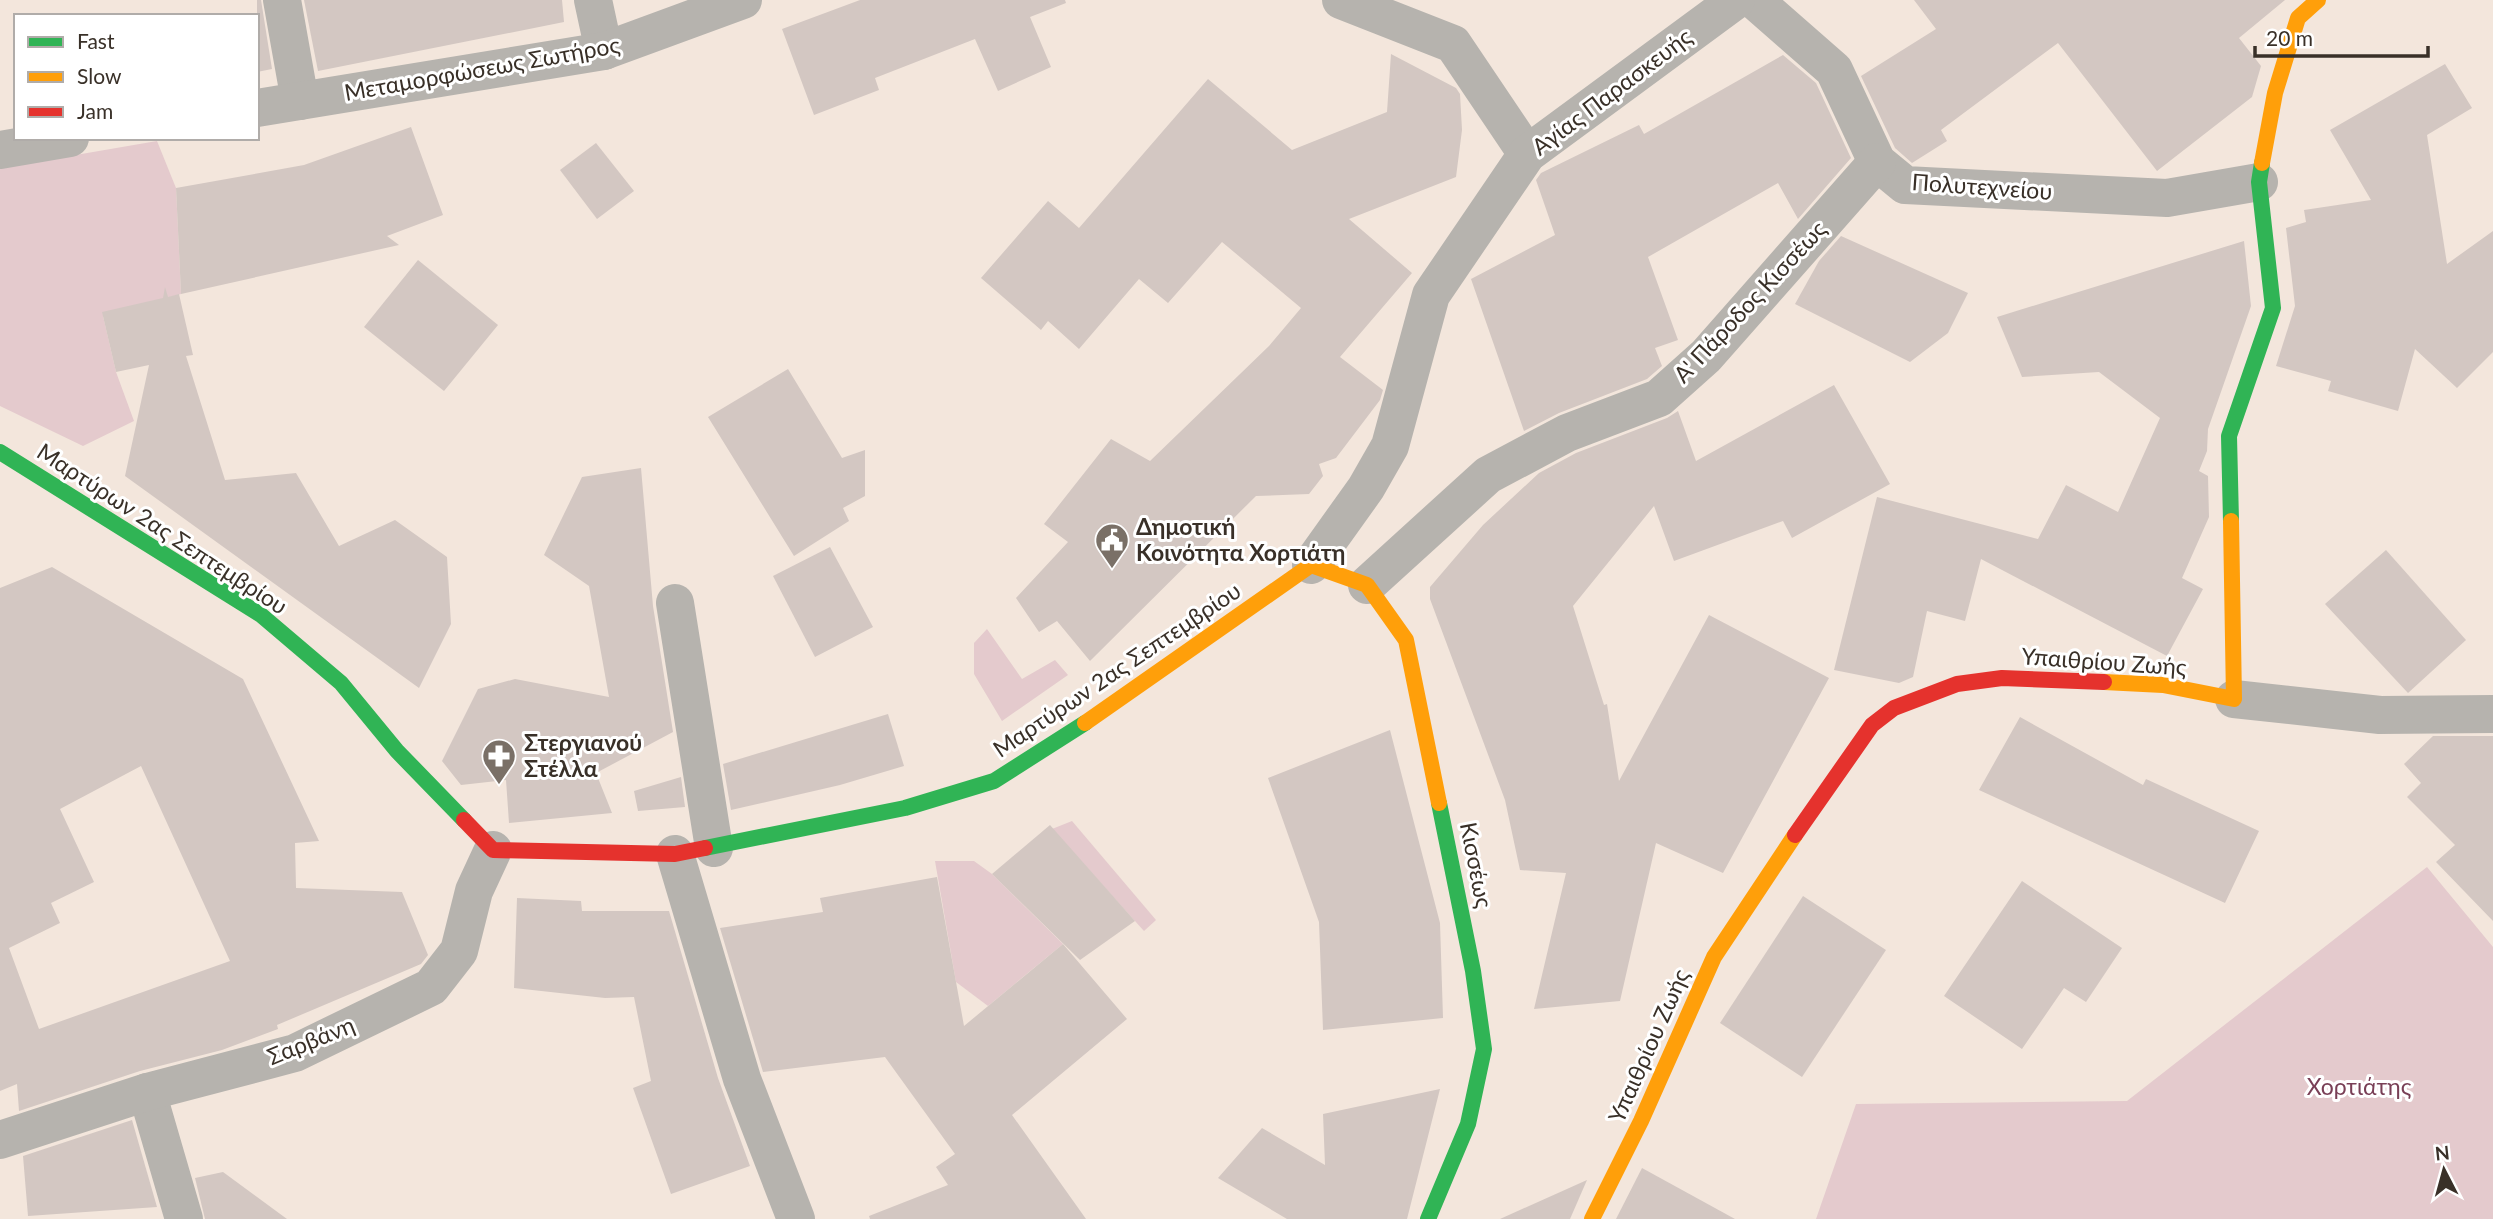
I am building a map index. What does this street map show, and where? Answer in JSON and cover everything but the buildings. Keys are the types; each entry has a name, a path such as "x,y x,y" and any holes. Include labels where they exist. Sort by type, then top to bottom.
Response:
{"street":[{"path":"282,0 300,101"},
{"path":"593,0 604,51"},
{"name":"Μεταμορφώσεως Σωτήρος","path":"259,108 604,51 743,0"},
{"path":"1341,0 1452,44 1527,155"},
{"name":"Αγίας Παρασκευής","path":"1311,565 1366,488 1390,446 1431,295 1527,155 1737,0"},
{"name":"Πολυτεχνείου","path":"1754,0 1834,70 1877,162 1905,186 2167,198 2259,182"},
{"path":"2318,0 2298,18 2275,93 2259,182 2273,308 2229,436 2234,699 2380,715 2493,714"},
{"path":"0,150 59,140"},
{"name":"Α' Πάροδος Κισσέως","path":"1367,585 1488,475 1567,433 1659,398 1706,356 1877,162"},
{"name":"Μαρτύρων 2ας Σεπτεμβρίου","path":"0,452 261,615 341,683 397,751 493,850 675,854 905,808 993,781 1096,716 1311,565"},
{"path":"1311,565 1367,585"},
{"name":"Κισσέως","path":"1367,585 1406,640 1473,971 1484,1049 1468,1124 1428,1219"},
{"path":"675,603 714,848"},
{"name":"Υπαιθρίου Ζωής","path":"1592,1219 1641,1121 1714,957 1841,765 1872,725 1894,708 1957,684 2002,678 2162,685 2234,699"},
{"name":"Σαρβάνη","path":"0,1140 147,1092 295,1053 431,987 459,951 474,891 493,850"},
{"path":"675,854 742,1079 796,1219"},
{"path":"147,1092 184,1219"}],"green space":[{"path":"157,141 176,188 181,294 103,316 116,372 134,421 83,446 0,406 0,168"},
{"path":"987,629 1022,679 1055,660 1068,675 1002,721 974,674 974,643"},
{"path":"1072,821 1156,920 1144,931 1052,829"},
{"path":"935,861 974,861 992,874 1063,944 988,1006 956,982"},
{"name":"Χορτιάτης","path":"2427,867 2493,947 2493,1219 1816,1219 1856,1104 2127,1101"}],"traffic: fast":[{"path":"2231,521 2229,436 2273,308 2259,182 2262,163"},
{"path":"0,452 261,615 341,683 397,751 464,820"},
{"path":"705,848 905,808 994,781 1085,723"},
{"path":"1428,1219 1468,1124 1484,1049 1473,971 1439,803"}],"traffic: slow":[{"path":"2262,163 2275,93 2298,18 2318,0"},
{"path":"2104,682 2163,685 2234,699 2231,521"},
{"path":"1085,723 1311,565 1367,585 1406,640 1439,803"},
{"path":"1592,1219 1641,1121 1714,957 1795,835"}],"traffic: jam":[{"path":"1795,835 1872,725 1894,708 1957,684 2002,678 2104,682"},
{"path":"464,820 493,850 675,854 705,848"}],"place":[{"name":"Δημοτική Κοινότητα Χορτιάτη","path":"1112,570"},
{"name":"Στεργιανού Στέλλα","path":"499,786"}]}
